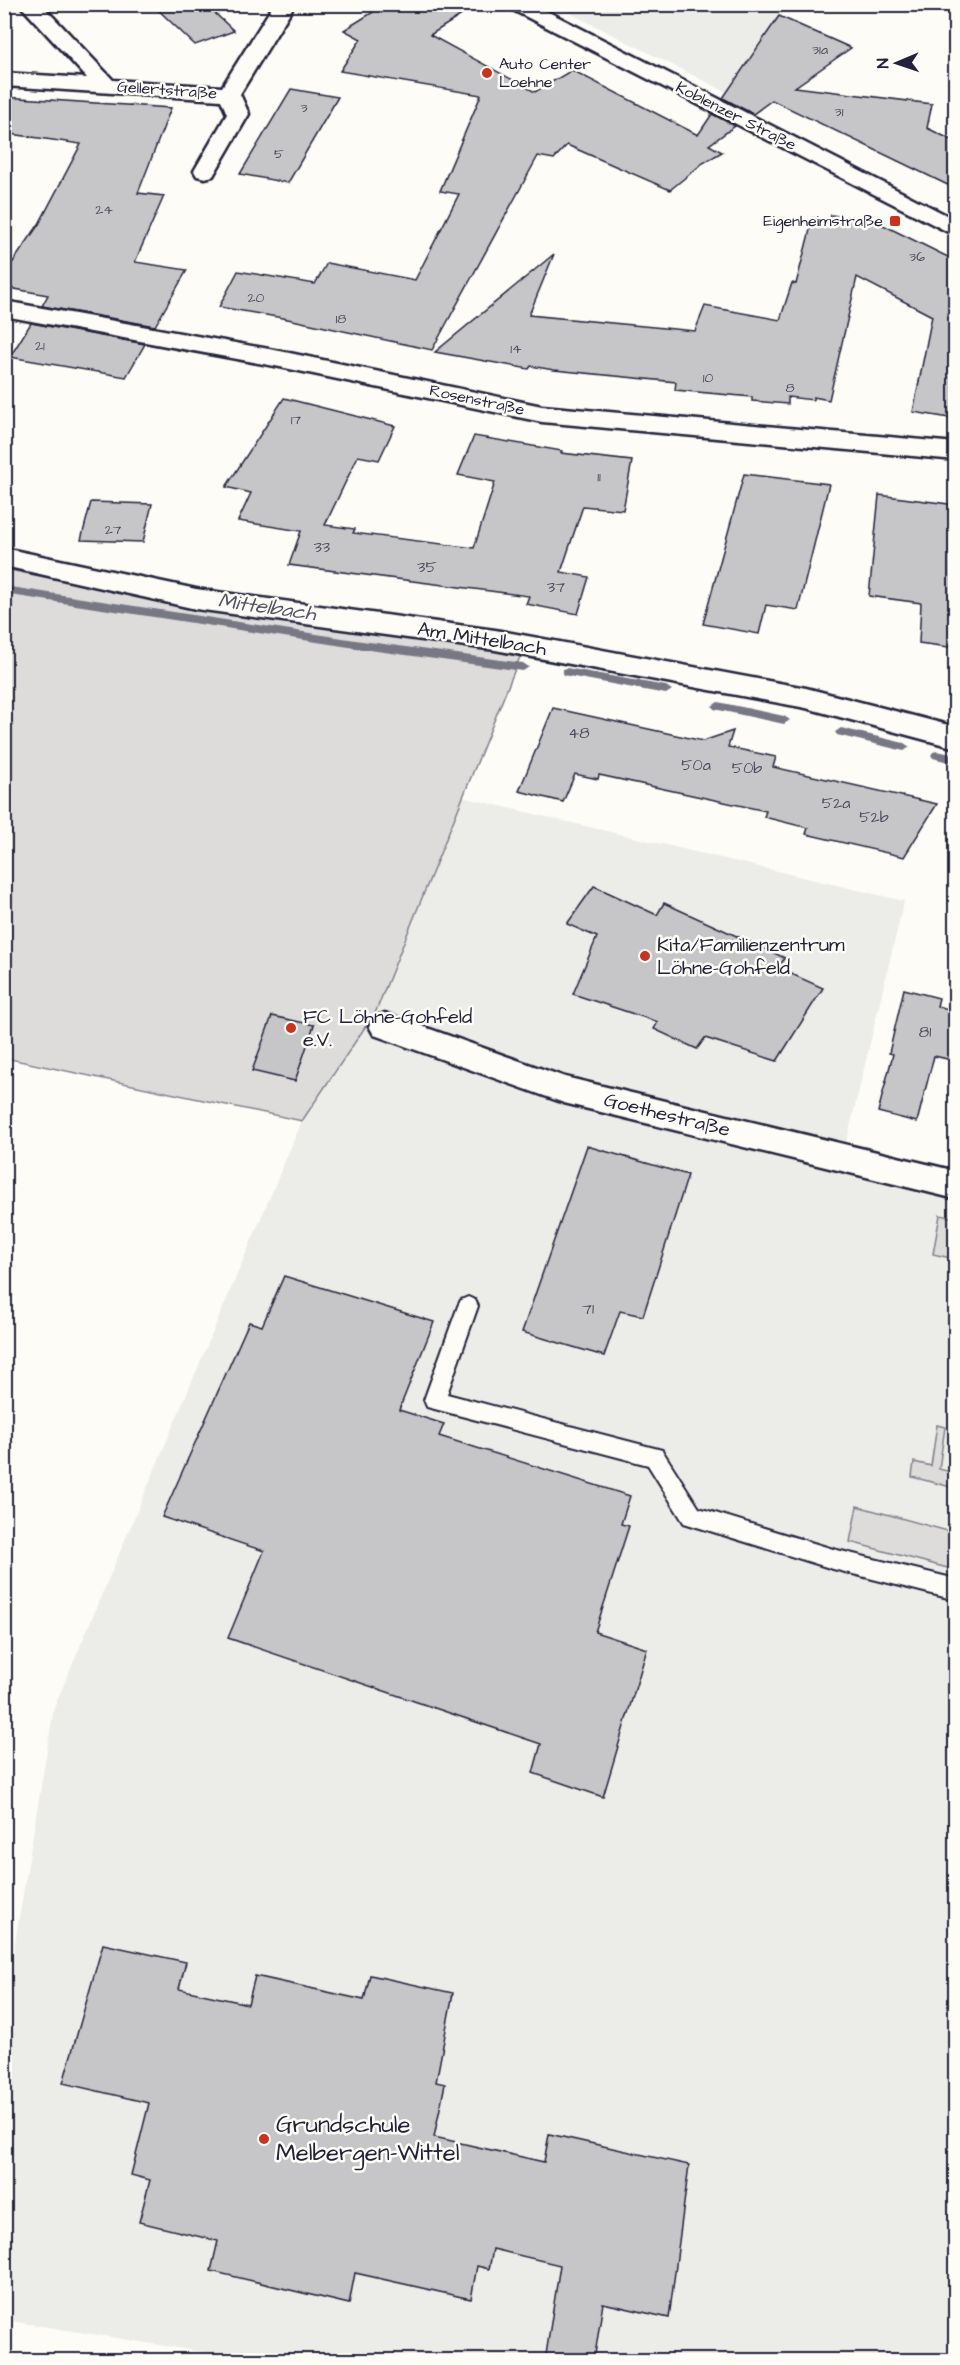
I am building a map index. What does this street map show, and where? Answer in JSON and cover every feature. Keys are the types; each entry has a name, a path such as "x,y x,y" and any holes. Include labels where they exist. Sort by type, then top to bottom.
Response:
{"street":[{"name":"Gellertstraße","path":"29,4 105,85"},
{"name":"Gellertstraße","path":"229,94 285,4"},
{"name":"Koblenzer Straße","path":"516,4 956,229"},
{"path":"944,4 956,5"},
{"name":"Gellertstraße","path":"4,79 229,94"},
{"name":"Gellertstraße","path":"205,171 238,114 229,94"},
{"name":"Rosenstraße","path":"4,308 280,359 542,414 956,452"},
{"name":"Am Mittelbach","path":"4,557 196,599 495,640 795,695 956,738"},
{"name":"Goethestraße","path":"385,1026 564,1089 956,1185"}],"lane":[{"path":"468,1306 434,1400 655,1457 692,1516 833,1559 956,1590"}],"shaded area":[{"path":"554,5 788,5 730,94"},
{"path":"4,569 192,605 524,647 376,1011 302,1121 5,1058"},
{"path":"462,797 904,901 846,1144 844,1164 955,1191 955,2360 215,2360 215,2354 5,2320 5,2003 54,1708 302,1121 376,1011"},
{"path":"940,1215 955,1218 955,1259 933,1254"},
{"path":"937,1425 945,1427 939,1469 955,1473 955,1488 912,1477 914,1462 931,1466"},
{"path":"857,1506 955,1533 955,1570 850,1542"}],"building":[{"path":"152,4 205,4 234,31 195,45"},
{"path":"386,4 479,4 430,35 535,92 572,70 698,135 712,114 735,126 709,145 722,152 703,163 670,190 567,145 554,159 538,156 432,350 283,318 219,307 238,271 315,284 327,263 415,280 459,194 440,191 481,95 340,71 361,39 344,30"},
{"path":"779,16 851,48 795,87 932,104 927,128 956,142 956,189 772,100 753,114 723,98"},
{"path":"291,89 338,97 288,183 240,174"},
{"path":"4,97 171,108 138,193 164,196 135,262 187,270 155,326 42,306 48,295 4,287 4,275 39,224 81,144 4,133"},
{"path":"831,215 877,222 956,261 956,419 913,412 932,316 857,277 829,400 813,397 813,400 788,397 788,404 752,401 752,397 675,390 676,382 531,366 529,369 435,352 554,254 529,315 695,331 705,306 780,320 792,283 796,284 813,218 829,221"},
{"path":"31,323 145,344 126,377 10,357"},
{"path":"284,398 395,426 379,460 358,456 325,525 355,529 353,533 474,548 495,482 458,475 474,436 562,451 561,453 632,461 623,510 583,506 561,572 589,577 578,614 526,604 529,596 289,565 301,531 238,521 251,493 226,487"},
{"path":"744,474 829,484 798,610 766,605 759,634 703,624"},
{"path":"879,495 956,505 956,648 919,643 921,603 869,596"},
{"path":"91,502 152,504 143,542 81,540"},
{"path":"553,708 703,741 733,731 728,747 776,757 773,767 937,804 904,857 806,834 808,828 764,817 766,811 599,775 598,779 575,774 563,802 519,791"},
{"path":"594,886 657,915 664,903 785,958 778,968 823,988 777,1061 705,1038 697,1049 654,1029 658,1022 573,994 597,937 567,924"},
{"path":"904,989 939,998 937,1006 956,1011 956,1061 934,1056 917,1122 878,1112 893,1054 889,1053"},
{"path":"272,1016 314,1025 295,1081 252,1071"},
{"path":"587,1146 688,1175 643,1316 620,1311 604,1356 522,1332"},
{"path":"284,1276 434,1322 399,1410 444,1424 439,1436 630,1496 621,1524 629,1526 595,1632 647,1649 603,1797 533,1773 541,1744 228,1638 264,1551 162,1517 249,1322 262,1326"},
{"name":"Grundschule Melbergen-Wittel","path":"103,1944 186,1962 179,1989 248,2004 255,1976 364,2000 370,1975 453,1993 436,2082 445,2084 434,2137 544,2162 549,2134 689,2165 669,2318 603,2303 594,2361 545,2361 560,2265 493,2249 489,2269 477,2266 471,2299 355,2273 349,2304 211,2271 218,2241 139,2222 150,2180 131,2175 149,2103 63,2083"}],"waterway":[{"name":"Mittelbach","path":"4,590 362,645 523,667"},
{"name":"Mittelbach","path":"567,672 666,690"},
{"name":"Mittelbach","path":"718,706 784,720"},
{"name":"Mittelbach","path":"841,732 904,747"},
{"name":"Mittelbach","path":"937,755 956,760"}],"place":[{"name":"Auto Center Loehne","path":"487,73"},
{"name":"Eigenheimstraße","path":"895,221"},
{"name":"Kita/Familienzentrum Löhne-Gohfeld","path":"645,956"},
{"name":"FC Löhne-Gohfeld e.V.","path":"291,1028"},
{"name":"Grundschule Melbergen-Wittel","path":"264,2139"}]}
